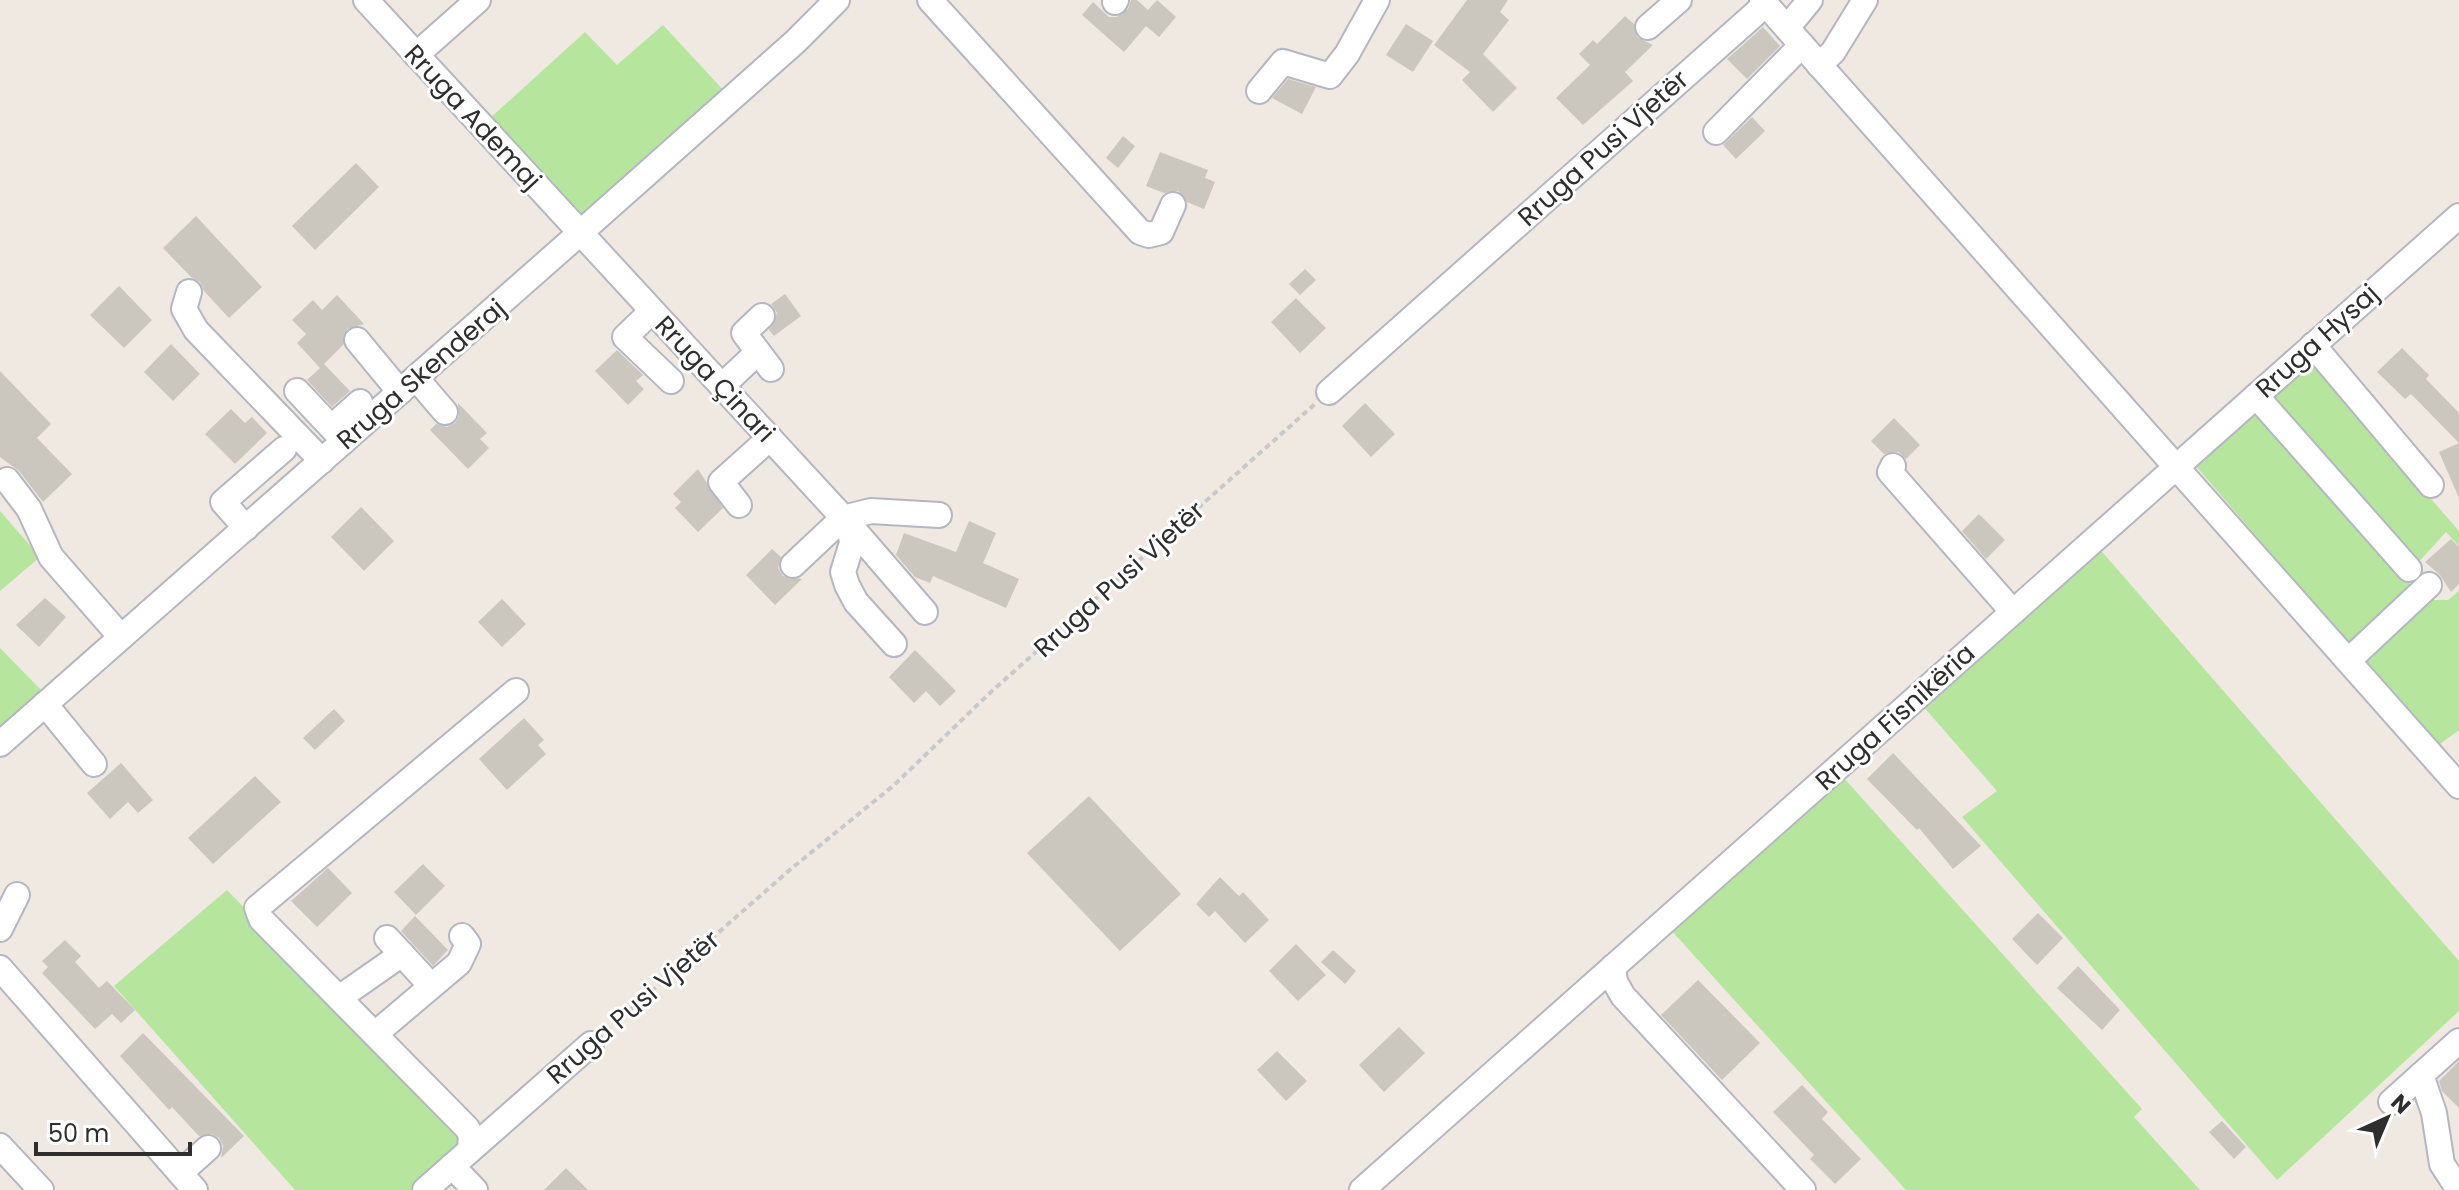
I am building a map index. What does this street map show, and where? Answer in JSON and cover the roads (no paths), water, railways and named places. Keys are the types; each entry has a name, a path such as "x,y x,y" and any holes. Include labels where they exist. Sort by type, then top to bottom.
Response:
{"street":[{"path":"416,55 478,0"},
{"name":"Rruga Skenderaj","path":"0,744 322,461 338,434 408,385 795,42 837,0"},
{"path":"930,0 1083,173 1140,232 1149,235 1161,232 1173,205"},
{"path":"1259,91 1283,62 1330,76 1347,54 1377,0"},
{"path":"1648,27 1679,0"},
{"path":"1716,132 1794,37 1810,0"},
{"path":"1819,65 1833,52 1865,0"},
{"name":"Rruga Ademaj","path":"368,1 580,233"},
{"path":"1764,2 2459,786"},
{"name":"Rruga Pusi Vjetër","path":"1329,392 1764,2"},
{"name":"Rruga Hysaj","path":"2176,467 2459,216"},
{"name":"Rruga Çinari","path":"580,233 846,521 925,612"},
{"path":"189,292 184,309 196,330 322,461"},
{"path":"652,311 625,337 671,381"},
{"path":"722,386 765,360 744,333 762,316"},
{"path":"357,340 408,385 445,412"},
{"path":"2313,345 2431,485"},
{"path":"297,391 338,434 360,402"},
{"path":"2256,396 2409,569"},
{"path":"739,505 721,482 770,438"},
{"path":"246,528 223,502 284,449"},
{"path":"1893,466 1890,472 2013,612"},
{"name":"Rruga Fisnikëria","path":"1362,1190 2176,467"},
{"path":"7,480 29,509 51,557 121,637"},
{"path":"793,565 846,521 871,511 939,515"},
{"path":"846,521 852,543 845,556 843,572 847,585 856,602 894,644"},
{"path":"2348,661 2429,585"},
{"path":"475,1190 461,1158 471,1135 467,1128 261,919 257,908 516,691"},
{"path":"45,704 94,764"},
{"path":"0,929 17,895"},
{"path":"375,1034 459,963 468,944 462,936"},
{"path":"339,998 395,946 423,977"},
{"path":"1613,967 1615,982 1623,996 1803,1190"},
{"path":"0,968 188,1181 208,1148"},
{"path":"63,1040 82,1024"},
{"path":"2391,1102 2459,1041"},
{"name":"Rruga Pusi Vjetër","path":"425,1190 591,1044"},
{"path":"2421,1075 2434,1113 2442,1164 2459,1190"},
{"path":"0,1146 41,1190"}]}
